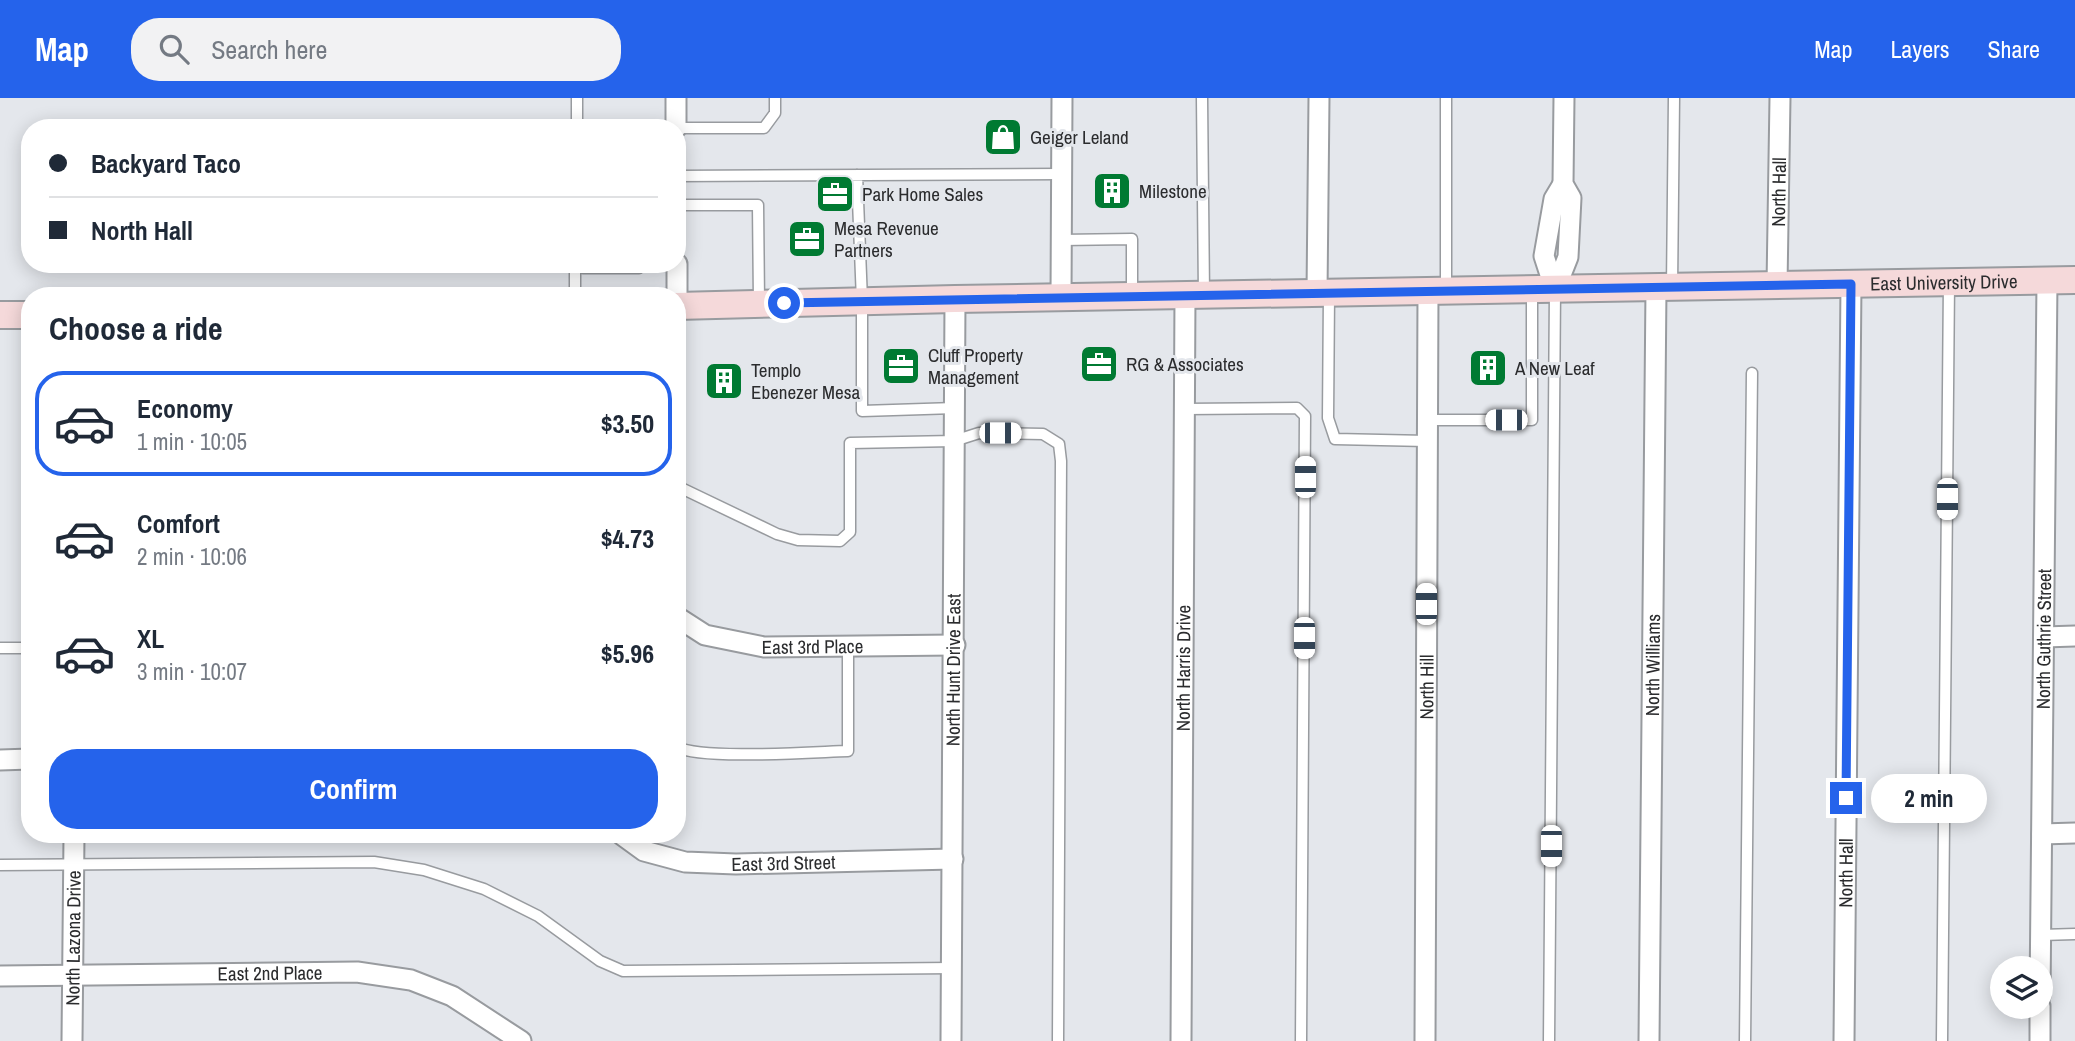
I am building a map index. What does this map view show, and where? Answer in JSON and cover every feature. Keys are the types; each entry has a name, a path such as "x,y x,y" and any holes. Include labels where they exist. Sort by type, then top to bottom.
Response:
{"main road":[{"name":"East University Drive","path":"686,306 2075,280"},
{"path":"0,316 21,315"}],"street":[{"path":"676,98 677,119"},
{"path":"1061,297 1062,98"},
{"path":"1319,98 1323,293"},
{"path":"1543,290 1544,256 1554,199 1563,184 1564,98"},
{"name":"North Hall","path":"1777,285 1780,98"},
{"name":"North Guthrie Street","path":"2041,956 2048,281"},
{"name":"North Hall","path":"1844,1041 1851,284"},
{"name":"North Williams","path":"1649,1041 1664,288"},
{"name":"North Hill","path":"1425,1041 1427,420 1437,291"},
{"name":"North Harris Drive","path":"1181,1041 1185,409 1195,295"},
{"name":"North Hunt Drive East","path":"951,1041 955,299"},
{"name":"East 3rd Place","path":"686,623 705,635 764,647 955,645"},
{"path":"2043,636 2075,636"},
{"path":"0,760 21,759"},
{"path":"2042,834 2075,833"},
{"name":"North Lazona Drive","path":"72,1041 74,843"},
{"name":"East 3rd Street","path":"632,843 643,851 685,862 953,859"},
{"name":"East 2nd Place","path":"0,976 358,972 411,980 453,996 521,1041"},
{"path":"2040,1019 2040,1041"}],"lane":[{"path":"577,98 577,119"},
{"path":"686,128 764,128 775,113 775,98"},
{"path":"1195,295 1202,98"},
{"path":"1437,291 1446,98"},
{"path":"1664,288 1674,98"},
{"path":"686,176 1062,173"},
{"path":"857,175 862,301 862,411 955,408"},
{"path":"686,205 758,205 759,304"},
{"path":"1061,240 1132,239 1132,296"},
{"path":"1942,1041 1949,282"},
{"path":"1427,420 1532,420 1543,290"},
{"path":"1543,290 1549,1041"},
{"path":"1323,293 1328,418 1335,439 1427,441"},
{"path":"1745,1041 1752,373"},
{"path":"1185,409 1297,408 1306,416 1301,1041"},
{"path":"686,490 778,534 798,540 840,541 850,532 850,443 954,441 979,433 1043,434 1059,444 1062,461 1058,1041"},
{"path":"686,750 708,753 848,751 848,647"},
{"path":"0,649 21,648"},
{"path":"0,865 374,862 424,870 484,889 538,916 600,961 623,971 953,968"},
{"path":"2042,935 2075,934"}],"place":[{"name":"Geiger Leland","path":"1003,137"},
{"name":"Milestone","path":"1112,191"},
{"name":"Park Home Sales","path":"835,194"},
{"name":"Mesa Revenue Partners","path":"807,239"},
{"name":"RG & Associates","path":"1099,364"},
{"name":"Cluff Property Management","path":"901,366"},
{"name":"A New Leaf","path":"1488,368"},
{"name":"Templo Ebenezer Mesa","path":"724,381"}],"route":[{"path":"784,303 1851,284 1846,798"}]}
